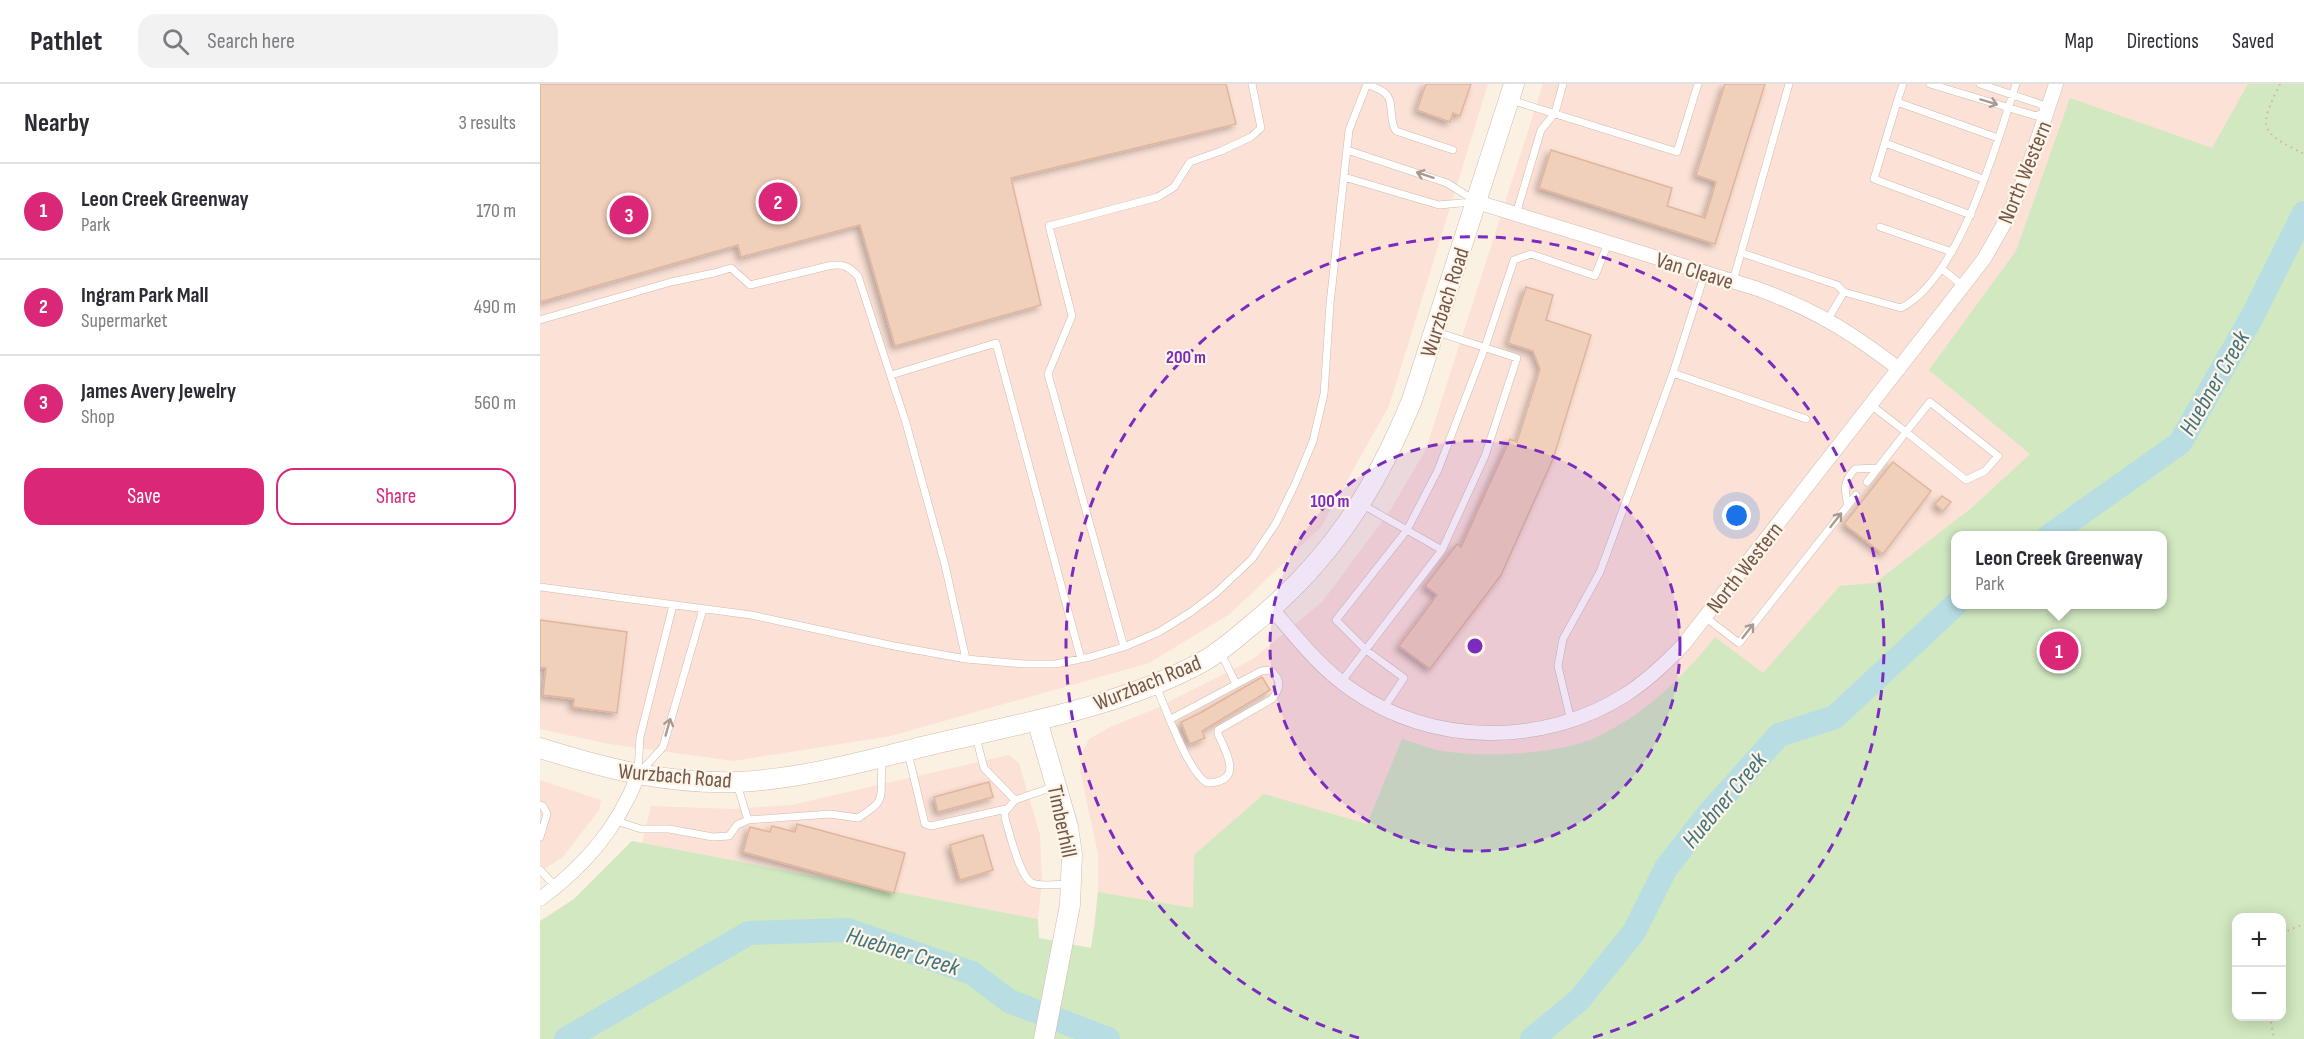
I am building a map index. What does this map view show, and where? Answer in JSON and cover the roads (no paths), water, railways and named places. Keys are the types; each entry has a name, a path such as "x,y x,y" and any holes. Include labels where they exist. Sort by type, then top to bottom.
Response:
{"main road":[{"name":"Wurzbach Road","path":"540,748 638,776 736,782 768,779 820,771 1037,720 1118,697 1155,683 1220,650 1272,609 1342,534 1394,444 1412,400 1511,92"},
{"name":"Timberhill","path":"1037,720 1068,827 1072,854 1072,884 1044,1039"}],"street":[{"name":"North Western","path":"1272,609 1314,658 1341,682 1384,708 1424,724 1476,733 1528,731 1572,720 1602,708 1646,680 1684,644 1984,259 2009,215 2056,84"},
{"name":"Van Cleave","path":"1477,202 1794,302 1828,319 1899,369"},
{"path":"540,899 596,850 627,804 638,776"}],"lane":[{"path":"1124,647 1048,374 1072,316 1049,226 1158,197 1174,187 1190,162 1221,152 1251,137 1261,128 1252,84"},
{"path":"540,587 751,615 864,641 966,659 1056,664 1124,647 1159,632 1191,612 1227,584 1258,551 1276,523 1313,441 1324,394 1330,304 1349,130 1367,84 1386,94 1390,102 1391,124 1396,131 1453,150"},
{"path":"1516,214 1541,130 1555,113 1563,84"},
{"path":"1511,92 1555,113 1677,152 1698,84"},
{"path":"1733,281 1789,84"},
{"path":"1903,84 1874,179 1971,215"},
{"path":"1930,84 2036,116 2048,111 2040,104 1980,84"},
{"path":"1742,253 1837,285 1844,292 1901,308 1912,303 1942,269 1971,215 2016,84"},
{"path":"1897,102 1998,138"},
{"path":"1885,142 1983,179"},
{"path":"1347,150 1447,183 1477,202"},
{"path":"1344,177 1439,206 1477,202"},
{"path":"1880,227 1952,252"},
{"path":"1384,708 1404,678 1366,650 1336,620 1407,530 1438,470 1485,347 1514,260 1531,254 1594,276 1608,243"},
{"path":"540,320 671,282 730,268 750,285 838,264 848,266 858,276 891,375 945,565 966,659"},
{"path":"1942,269 1964,286"},
{"path":"1572,720 1558,666 1563,639 1600,572 1673,373 1705,273"},
{"path":"1828,319 1844,292"},
{"path":"1341,682 1442,550 1485,456 1517,358 1434,331"},
{"path":"891,375 996,343 1081,659"},
{"path":"1673,373 1806,419"},
{"path":"1867,482 1877,468 1906,432 1930,402 1998,456 1985,471 1966,480 1906,432 1871,405"},
{"path":"1848,505 1844,486 1848,477 1855,469 1877,468"},
{"path":"1705,617 1739,643 1856,495"},
{"path":"1361,503 1442,550"},
{"path":"638,776 640,737 673,605"},
{"path":"638,776 663,747 703,609"},
{"path":"1220,650 1236,684"},
{"path":"1155,683 1171,719 1195,772 1207,783 1217,783 1226,777 1231,767 1218,730 1272,699 1278,692 1280,683 1277,676 1270,670 1261,671 1171,719"},
{"path":"975,734 984,768 1015,800"},
{"path":"907,750 925,825 931,826 1006,809 1015,800 1056,786"},
{"path":"616,821 641,830 669,829 713,837 729,836 737,825 748,820 830,814 858,818 875,808 881,801 882,765"},
{"path":"736,782 748,820"},
{"path":"540,805 547,814 540,837"},
{"path":"1006,809 1005,818 1020,866 1028,881 1034,884 1072,884"},
{"path":"540,870 556,887"}],"waterway":[{"name":"Huebner Creek","path":"2056,531 2180,443 2252,317 2304,213"},
{"name":"Huebner Creek","path":"1532,1039 1579,1000 1634,932 1666,868 1710,812 1779,735 1835,717 1951,609"},
{"name":"Huebner Creek","path":"566,1039 749,933 848,930 972,973 1009,1001 1108,1039"}],"place":[{"name":"Ingram Park Mall","path":"778,202"},
{"name":"James Avery Jewelry","path":"629,215"},
{"name":"Leon Creek Greenway","path":"2059,651"}]}
